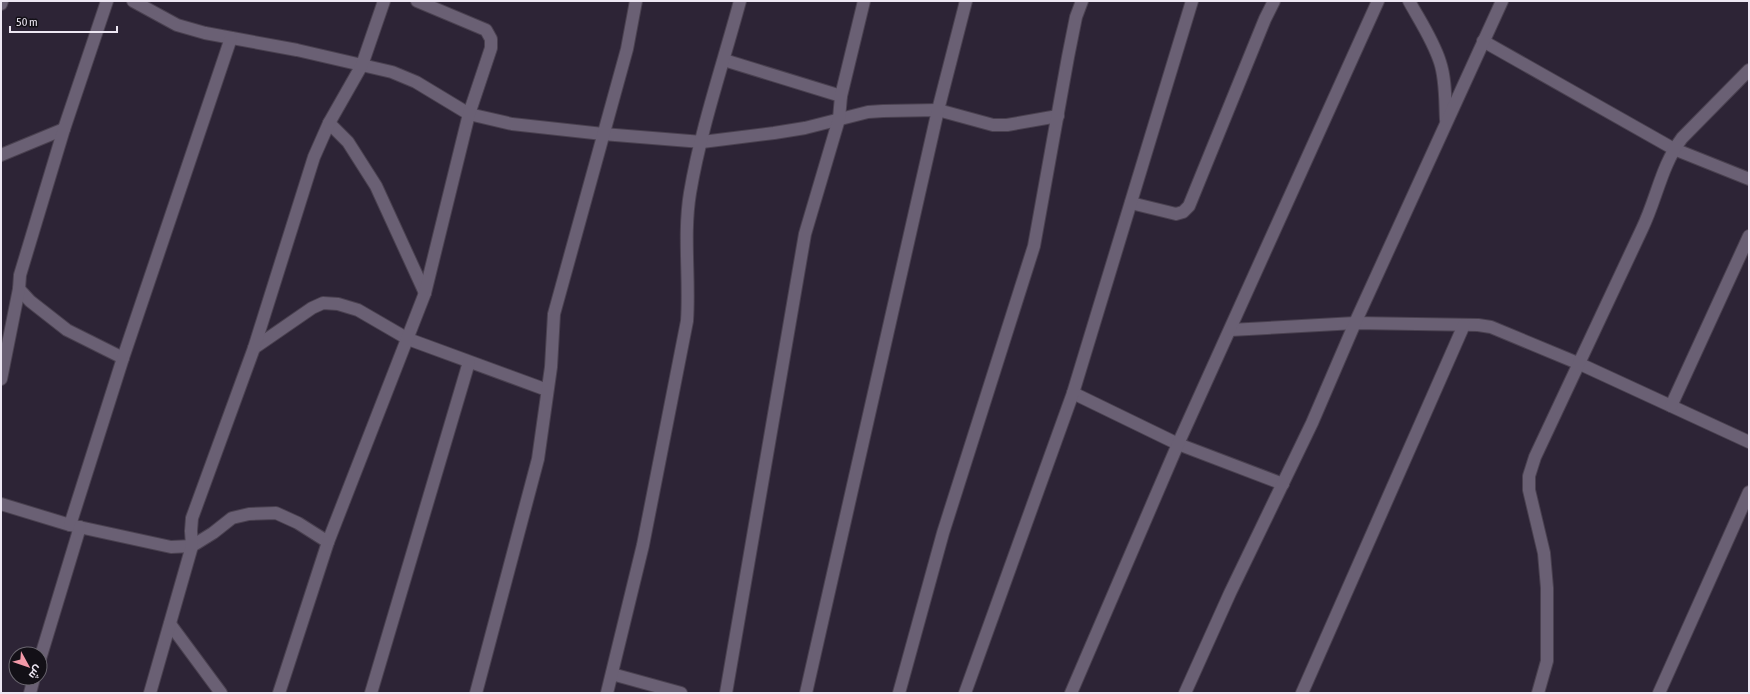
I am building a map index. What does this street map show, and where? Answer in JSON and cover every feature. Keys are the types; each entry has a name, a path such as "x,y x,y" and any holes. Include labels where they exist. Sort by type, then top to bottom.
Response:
{"street":[{"path":"1,379 19,289 20,276 64,129 107,1"},
{"path":"133,1 147,4 177,25 205,33 297,50 392,72 416,82 469,114 512,124 603,134 702,142 805,128 883,110 938,110 993,125 1007,125 1058,116"},
{"path":"150,693 192,546 190,531 192,518 254,348 314,157 329,123 362,65 384,1"},
{"path":"279,693 328,542 425,293 469,114 491,48 491,38 486,30 417,1"},
{"path":"476,693 538,459 547,390 554,314 627,49 636,1"},
{"path":"608,693 643,545 687,321 689,294 688,242 690,194 702,142 740,1"},
{"path":"726,693 805,234 839,119 841,96 864,1"},
{"path":"806,693 938,110 966,1"},
{"path":"899,693 943,533 1034,246 1076,17 1082,1"},
{"path":"965,693 1073,393 1192,1"},
{"path":"1131,203 1176,214 1183,212 1189,206 1265,19 1274,1"},
{"path":"1071,693 1178,444 1378,1"},
{"path":"1409,1 1430,39 1440,62 1444,87 1446,123"},
{"path":"1185,693 1230,593 1312,423 1355,323 1502,1"},
{"path":"43,646 122,358 231,38"},
{"path":"1483,41 1674,149 1749,179"},
{"path":"724,60 841,96"},
{"path":"1538,693 1547,661 1547,588 1544,553 1529,490 1528,476 1535,457 1580,364 1643,227 1665,165 1682,138 1749,70"},
{"path":"329,123 353,149 376,186 425,293"},
{"path":"1,155 64,129"},
{"path":"1671,406 1749,236"},
{"path":"19,289 30,301 56,323 122,358"},
{"path":"254,348 312,308 323,303 338,304 358,310 408,339 547,390"},
{"path":"1230,330 1355,323 1478,325 1491,328 1580,364 1749,442"},
{"path":"1302,693 1464,325"},
{"path":"371,693 469,362"},
{"path":"1073,393 1178,444 1283,484"},
{"path":"1659,693 1749,492"},
{"path":"1,504 75,526 171,547 192,546 213,533 232,518 249,514 276,513 298,523 328,542"},
{"path":"170,624 221,693"},
{"path":"612,674 681,693"}]}
